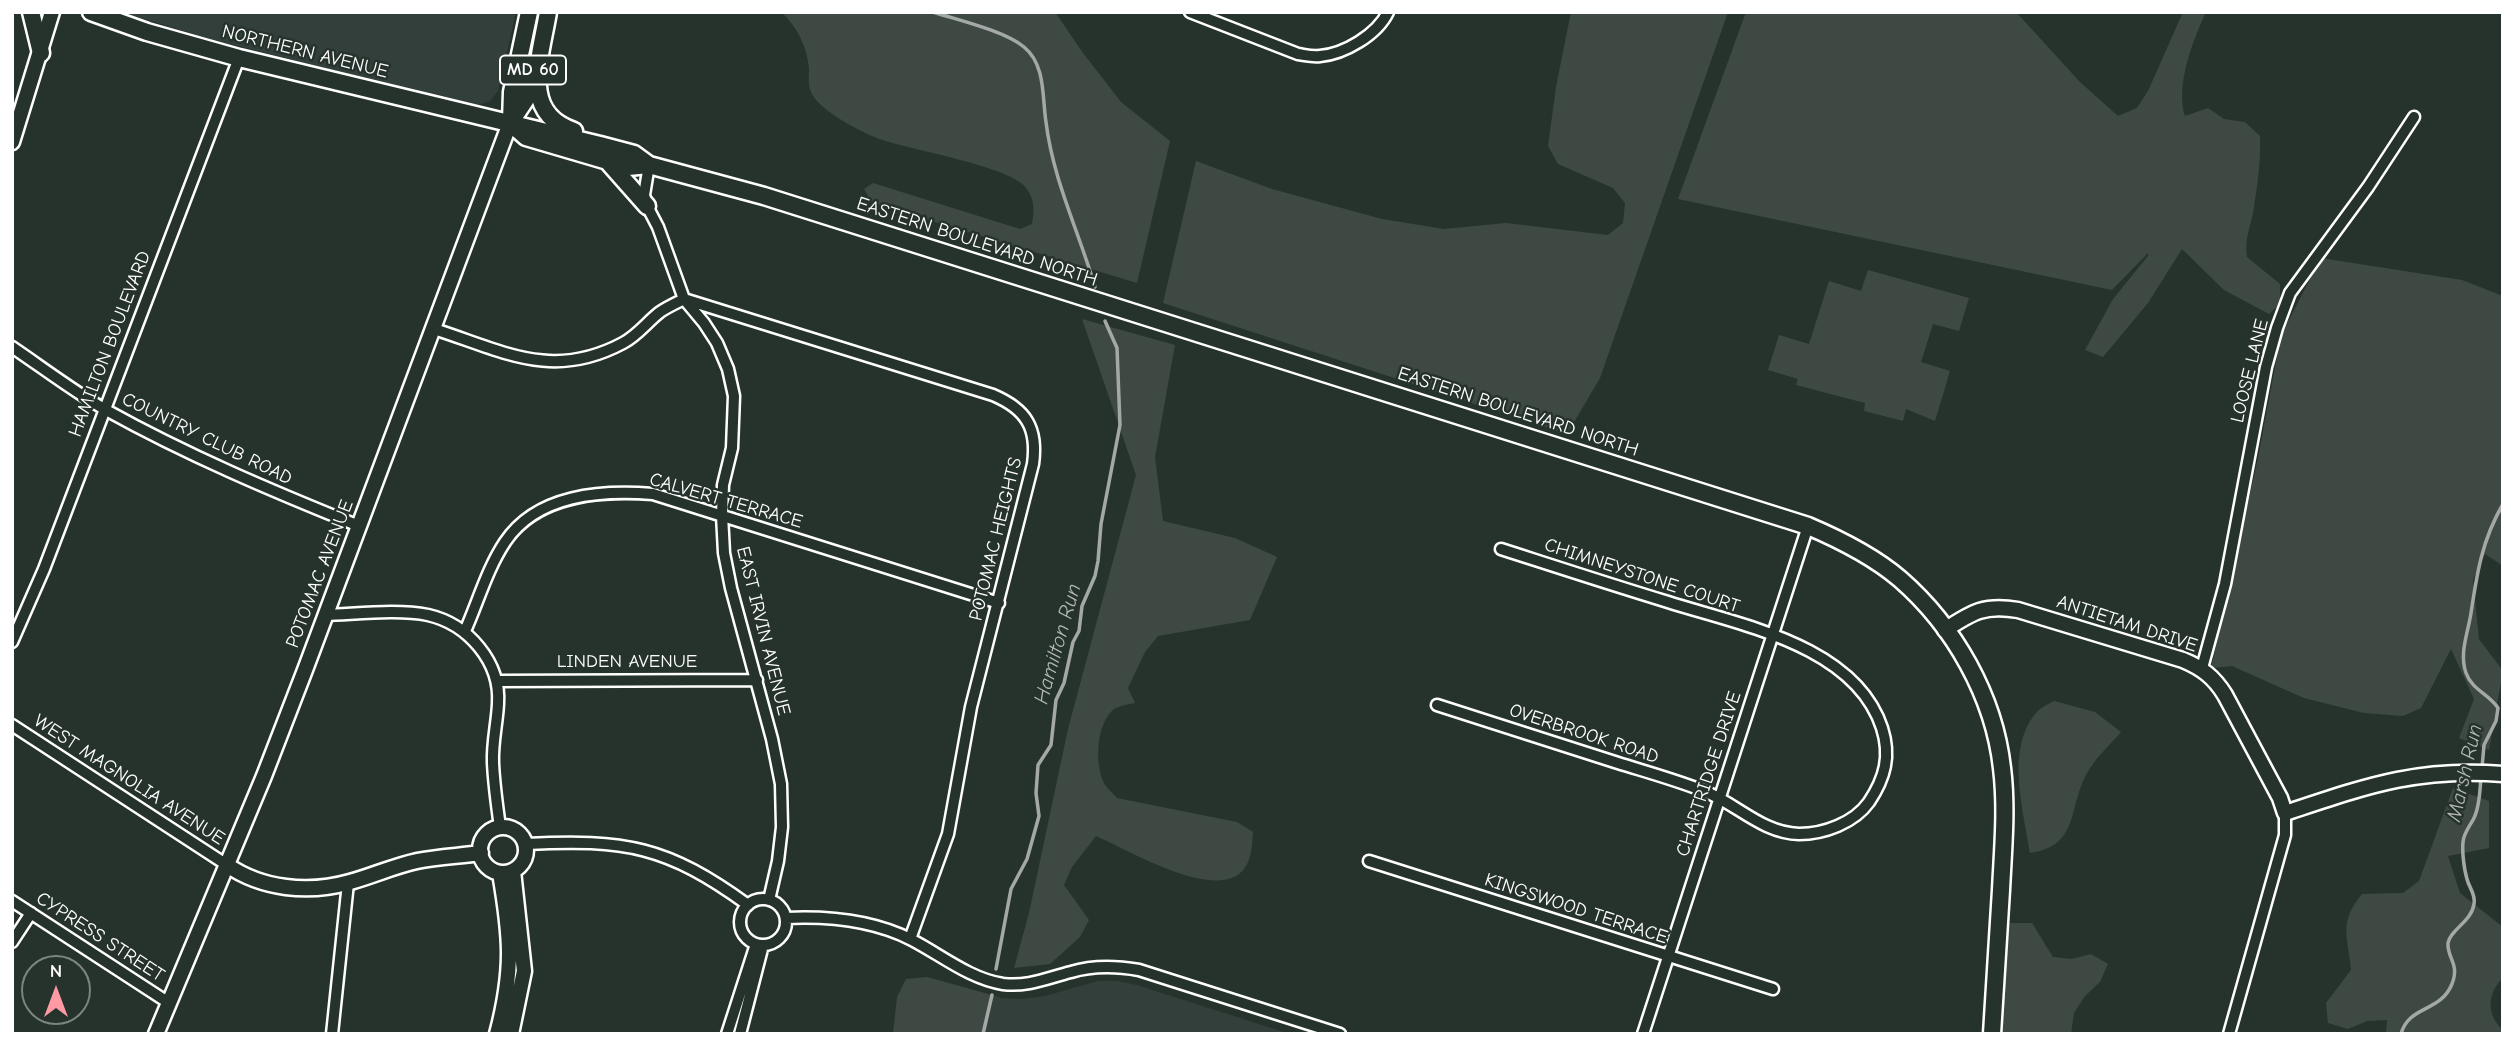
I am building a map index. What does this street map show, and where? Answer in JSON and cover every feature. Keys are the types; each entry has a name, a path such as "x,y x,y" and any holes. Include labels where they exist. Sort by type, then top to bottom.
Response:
{"main road":[{"path":"31,12 41,53"},
{"name":"NORTHERN AVENUE","path":"92,12 147,32 239,58 510,123"},
{"name":"MD 60","path":"510,123 512,92 529,12"},
{"path":"548,12 537,93 546,115 563,127 594,137 600,145"},
{"name":"MD 60","path":"510,123 526,100 548,12"},
{"name":"EASTERN BOULEVARD NORTH","path":"510,123 634,154 649,165"},
{"name":"EASTERN BOULEVARD NORTH","path":"510,123 526,136 628,167 649,165 764,196 1808,526 1850,545 1900,579 1929,607 1965,658 1983,694 1995,730 2002,765 2005,827 1992,1034"},
{"path":"608,161 647,206"}],"street":[{"path":"12,142 52,12"},
{"path":"1190,12 1298,54 1316,57 1342,51 1363,39 1388,12"},
{"name":"HAMILTON BOULEVARD","path":"12,642 44,569 239,58"},
{"name":"LOOSE LANE","path":"2202,668 2225,584 2256,419 2277,328 2290,293 2368,187 2414,117"},
{"name":"POTOMAC AVENUE","path":"156,1034 326,615 510,123"},
{"path":"647,206 644,195 649,165"},
{"name":"EAST IRVIN AVENUE","path":"647,206 658,227 684,299 718,343 734,396 732,448 723,485 724,553 781,784 782,827 769,900"},
{"path":"434,329 523,359 561,362 603,353 626,341 662,311 684,299"},
{"name":"POTOMAC HEIGHTS","path":"684,299 993,396 1019,410 1033,434 1035,449 999,603 971,707 948,834 910,939"},
{"name":"COUNTRY CLUB ROAD","path":"12,347 104,409 218,467 359,526"},
{"name":"CALVERT TERRACE","path":"465,631 506,541 536,513 555,503 603,493 653,494 999,603"},
{"name":"CHARTRIDGE DRIVE","path":"1643,1034 1808,526"},
{"name":"CHIMNEYSTONE COURT","path":"1502,549 1772,635"},
{"name":"ANTIETAM DRIVE","path":"1945,630 1969,614 1983,609 2000,607 2018,610 2183,660 2202,668 2218,684 2280,798 2285,813 2285,835 2229,1034"},
{"path":"326,615 428,615 465,631 479,646 497,681 493,762 500,827"},
{"path":"1719,799 1760,824 1779,831 1816,833 1833,828 1866,806 1884,774 1887,755 1884,735 1868,698 1834,664 1816,653 1772,635"},
{"name":"LINDEN AVENUE","path":"497,681 757,680"},
{"name":"OVERBROOK ROAD","path":"1437,705 1705,791 1719,799"},
{"name":"WEST MAGNOLIA AVENUE","path":"12,726 226,864"},
{"path":"2285,813 2396,778 2473,772 2497,774"},
{"path":"500,827 516,830 526,844 526,855 521,864 507,872 491,869 484,862 481,853 485,836 500,827"},
{"path":"526,844 598,842 655,852 714,880 748,905"},
{"path":"226,864 243,876 284,887 304,889 348,883 417,861 481,853"},
{"name":"KINGSWOOD TERRACE","path":"1368,861 1773,989"},
{"path":"497,1034 510,970 507,872"},
{"path":"507,872 523,948 524,971 511,1034"},
{"path":"332,1034 348,883"},
{"path":"769,900 777,903 786,918 786,928 781,937 773,943 759,945 744,934 740,919 748,905 754,901 769,900"},
{"name":"CYPRESS STREET","path":"12,901 169,1003"},
{"path":"12,942 31,913"},
{"path":"786,918 845,919 869,924 910,939 978,976 1000,984 1031,984 1083,969 1117,966 1139,970 1340,1034"},
{"path":"727,1034 759,945"},
{"path":"740,1034 759,945"}],"shaded area":[{"path":"121,12 516,12 498,91 490,101 474,106 207,38"},
{"path":"781,12 1055,12 1121,102 1170,141 1137,283 872,203 864,189 873,183 1020,229 1032,224 1033,215 1030,193 1018,181 982,166 877,138 828,111 813,96 809,87 808,60 803,45 792,24"},
{"path":"1571,12 1728,12 1600,378 1567,434 1163,303 1196,161 1272,189 1382,219 1444,229 1506,223 1608,235 1623,223 1625,203 1613,188 1558,164 1548,146"},
{"path":"1746,12 2016,12 2080,82 2118,116 2137,108 2148,91 2183,12 2206,12 2191,49 2184,77 2182,104 2185,116 2208,108 2224,119 2245,122 2260,136 2258,175 2247,239 2247,257 2280,284 2280,304 2269,314 2224,290 2182,249 2148,303 2103,357 2085,350 2113,299 2148,253 2112,290 1678,199"},
{"path":"2321,258 2462,280 2503,296 2503,566 2485,554 2473,580 2479,639 2503,671 2489,750 2459,738 2474,699 2451,649 2421,708 2403,716 2364,713 2304,698 2232,666 2211,668 2258,458 2281,335"},
{"path":"1868,270 1969,298 1959,331 1933,324 1921,362 1950,371 1935,421 1906,409 1903,421 1864,411 1865,403 1796,385 1798,379 1768,370 1779,335 1809,344 1829,281 1861,291"},
{"path":"1082,319 1175,345 1155,457 1163,521 1235,538 1277,557 1250,620 1158,636 1145,652 1128,688 1135,703 1114,709 1100,733 1100,773 1104,784 1117,798 1237,822 1253,832 1252,847 1244,869 1231,878 1214,880 1172,870 1096,836 1072,867 1064,885 1089,920 1080,937 1050,964 1014,968 1029,913 1068,729 1136,475"},
{"path":"2054,701 2095,712 2121,732 2086,775 2065,834 2057,843 2046,849 2030,853 2019,781 2021,744 2036,713"},
{"path":"2453,788 2489,801 2489,848 2448,856 2460,893 2503,927 2503,978 2491,997 2491,1011 2503,1034 2386,1034 2387,1020 2367,1021 2348,1029 2328,1023 2326,1003 2351,970 2346,930 2350,913 2362,894 2403,893 2419,881"},
{"path":"2009,923 2032,923 2053,957 2072,959 2091,954 2108,964 2100,982 2085,996 2074,1013 2071,1034 1999,1034"},
{"path":"927,977 992,995 982,1034 893,1034 897,997 906,979"},
{"path":"1098,981 1137,985 1290,1034 983,1034 992,995 1022,999 1045,996"}],"waterway":[{"name":"Hamilton Run","path":"933,12 1005,36 1016,41 1031,54 1040,72 1054,165 1095,287"},
{"name":"Hamilton Run","path":"996,969 1011,889 1027,859 1039,816 1036,793 1038,765 1051,745 1056,700 1064,683 1073,642 1079,631 1082,606 1095,576 1098,561 1101,524 1120,425 1117,348 1105,321"},
{"name":"Marsh Run","path":"2482,768 2484,745 2496,721 2498,708 2469,679 2464,666 2464,651 2481,557 2503,504"},
{"name":"Marsh Run","path":"2401,1034 2411,1018 2440,1000 2452,984 2455,971 2448,943 2474,904 2465,870 2463,846 2477,808 2481,776"},
{"name":"Hamilton Run","path":"983,1034 992,995"}]}
